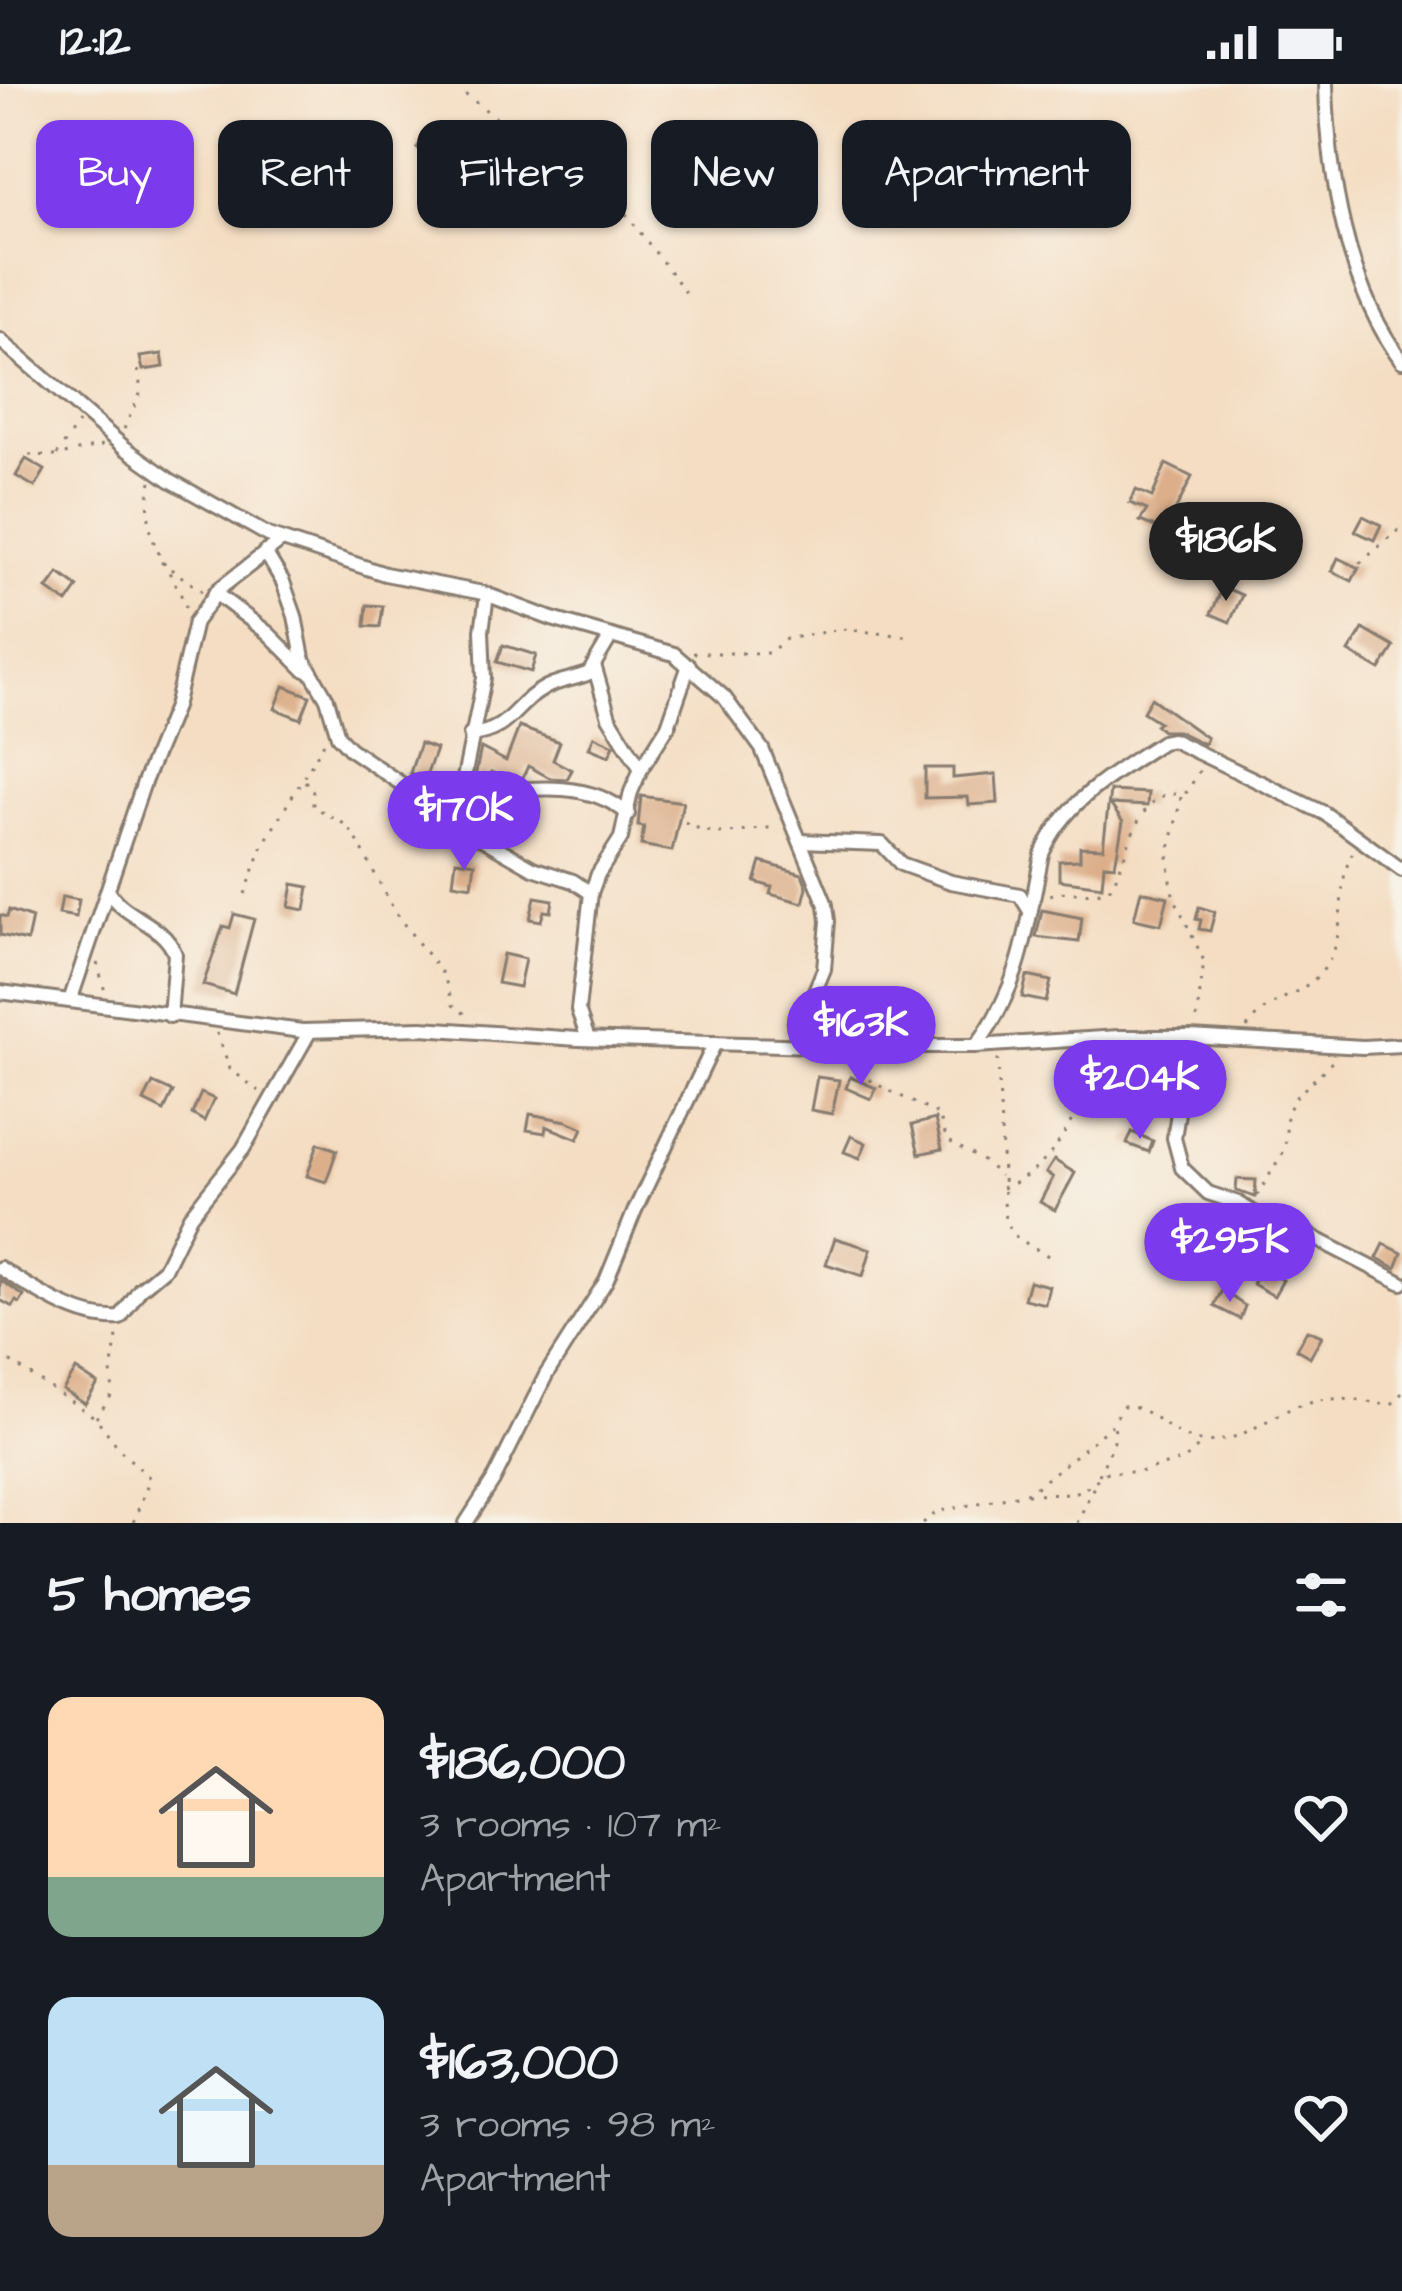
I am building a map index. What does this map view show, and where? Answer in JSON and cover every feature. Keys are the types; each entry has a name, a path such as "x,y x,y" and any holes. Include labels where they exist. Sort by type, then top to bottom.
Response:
{"street":[{"path":"1326,84 1337,202 1377,318 1402,362"},
{"path":"0,340 153,468 282,540 385,574 487,595 674,654 688,665 724,697 762,749 816,875 828,921 823,975 812,998 813,1046"},
{"path":"71,998 144,782 175,707 193,628 215,593 282,540"},
{"path":"265,552 283,582 303,658 327,699 336,731 350,749 532,868 573,881 591,893"},
{"path":"215,593 253,620 311,676"},
{"path":"459,820 470,735 484,678 482,631 487,595"},
{"path":"470,735 490,733 543,688 583,676 610,636"},
{"path":"594,665 609,717 641,769"},
{"path":"588,1039 578,1010 591,893 621,838 641,769 668,726 688,665"},
{"path":"976,1046 992,1026 1021,965 1046,846 1081,797 1162,742 1172,740 1324,813 1402,870"},
{"path":"459,820 487,793 542,786 610,801 628,814"},
{"path":"798,837 882,844 901,863 951,882 1020,895 1032,906"},
{"path":"108,889 115,902 148,922 172,945 170,1016"},
{"path":"0,992 310,1031 422,1028 813,1046 976,1046 1192,1037 1350,1047 1402,1045"},
{"path":"0,1268 82,1311 120,1318 140,1289 164,1269 190,1216 243,1149 310,1031"},
{"path":"1192,1037 1179,1087 1174,1138 1176,1155 1190,1177 1208,1192 1402,1283"},
{"path":"466,1523 493,1481 546,1376 606,1281 716,1043"}],"path":[{"path":"458,84 507,126 542,172 626,214 687,294"},
{"path":"29,454 56,456 116,441 141,392 137,369"},
{"path":"56,456 81,412"},
{"path":"153,468 148,523 160,561 184,599 193,628"},
{"path":"1360,563 1402,527"},
{"path":"160,561 190,586 215,593"},
{"path":"674,654 769,653 785,639 833,629 906,636"},
{"path":"245,894 263,845 336,731"},
{"path":"1032,906 1063,891 1095,895 1111,887 1131,836 1147,811 1165,794 1181,795 1189,790 1197,772 1213,763"},
{"path":"305,781 313,792 313,806 346,825 356,838 396,914 444,976 453,1005 488,1033"},
{"path":"1181,795 1168,858 1173,896 1204,961 1192,1037"},
{"path":"686,822 705,832 726,835 770,828 798,837"},
{"path":"1241,1041 1259,1011 1321,974 1328,964 1340,937 1346,869 1361,840"},
{"path":"91,945 108,1006"},
{"path":"213,1020 230,1069 271,1100"},
{"path":"1002,1187 1031,1176 1043,1164 1084,1097 1103,1038"},
{"path":"850,1045 872,1082 939,1115 947,1140 1001,1178"},
{"path":"996,1045 1006,1227 1050,1257"},
{"path":"1253,1210 1286,1149 1287,1114 1294,1098 1350,1047"},
{"path":"96,1418 113,1391 111,1371 120,1318"},
{"path":"0,1355 96,1418 151,1480 133,1523"},
{"path":"923,1523 937,1512 1025,1494 1072,1493 1112,1471 1140,1472 1184,1460 1204,1442 1254,1430 1303,1404 1347,1397 1391,1405 1402,1393"},
{"path":"1077,1523 1114,1441 1119,1409 1135,1406 1173,1432 1204,1442"},
{"path":"1025,1494 1115,1420"}],"building":[{"path":"162,354 164,367 143,370 140,357"},
{"path":"26,459 45,470 35,487 16,476"},
{"path":"1166,464 1192,477 1165,531 1140,521 1147,510 1130,503 1136,490 1152,497"},
{"path":"1363,516 1381,525 1374,540 1355,531"},
{"path":"1255,521 1271,535 1258,550 1249,542 1254,537 1246,530"},
{"path":"1338,558 1359,568 1352,581 1332,571"},
{"path":"59,573 78,587 67,603 47,589"},
{"path":"1223,587 1242,595 1230,622 1211,614"},
{"path":"367,605 383,606 380,627 365,626"},
{"path":"1363,629 1394,647 1380,670 1349,652"},
{"path":"503,645 536,655 531,672 497,662"},
{"path":"284,686 310,696 301,719 275,709"},
{"path":"1151,698 1207,738 1204,744 1155,725 1159,722 1143,712"},
{"path":"519,727 560,742 553,760 572,770 567,779 550,778 528,766 522,779 508,780 491,772 485,783 475,777 481,748 506,761"},
{"path":"594,736 614,745 609,756 589,748"},
{"path":"420,743 436,749 425,779 410,773"},
{"path":"925,768 953,768 953,778 996,774 998,803 969,805 968,797 925,798"},
{"path":"1110,791 1148,793 1147,806 1110,804 1123,822 1115,865 1104,864 1102,886 1059,880 1059,861 1080,860 1080,847 1103,848"},
{"path":"641,796 683,802 672,851 641,845"},
{"path":"456,860 475,863 472,886 453,883"},
{"path":"761,862 802,874 807,887 803,903 770,894 772,887 755,882"},
{"path":"293,884 309,887 305,910 289,907"},
{"path":"1141,891 1168,897 1161,925 1134,919"},
{"path":"62,897 79,900 76,917 59,914"},
{"path":"535,897 553,900 551,912 544,911 541,921 530,919"},
{"path":"1199,907 1215,912 1210,931 1199,929"},
{"path":"9,910 32,918 27,941 0,935 0,915 7,917"},
{"path":"1042,910 1082,918 1079,942 1036,937"},
{"path":"234,914 254,919 234,994 203,985 223,926 230,928"},
{"path":"503,954 525,959 519,987 497,983"},
{"path":"1027,976 1051,981 1046,1002 1022,997"},
{"path":"817,1077 839,1080 832,1114 811,1110"},
{"path":"850,1077 876,1088 871,1099 846,1088"},
{"path":"153,1083 173,1092 164,1111 144,1101"},
{"path":"201,1093 214,1099 204,1121 192,1114"},
{"path":"530,1114 583,1128 578,1139 546,1126 545,1133 527,1130"},
{"path":"935,1119 942,1149 919,1154 912,1125"},
{"path":"1132,1132 1153,1141 1149,1152 1127,1144"},
{"path":"851,1136 866,1143 860,1158 844,1152"},
{"path":"318,1143 337,1150 326,1182 307,1176"},
{"path":"1054,1160 1075,1173 1055,1210 1040,1202 1053,1177 1046,1173"},
{"path":"1237,1179 1256,1180 1255,1197 1236,1191"},
{"path":"1212,1206 1240,1221 1226,1247 1198,1232"},
{"path":"835,1238 871,1249 863,1276 826,1264"},
{"path":"1384,1244 1402,1253 1396,1268 1377,1258"},
{"path":"1262,1268 1283,1280 1274,1296 1253,1284"},
{"path":"0,1280 24,1296 20,1303 16,1301 13,1307 0,1300"},
{"path":"1029,1281 1049,1286 1045,1304 1024,1299"},
{"path":"1222,1290 1245,1306 1240,1319 1214,1306"},
{"path":"1307,1330 1322,1336 1310,1357 1296,1349"},
{"path":"76,1370 98,1384 85,1404 63,1390"}]}
